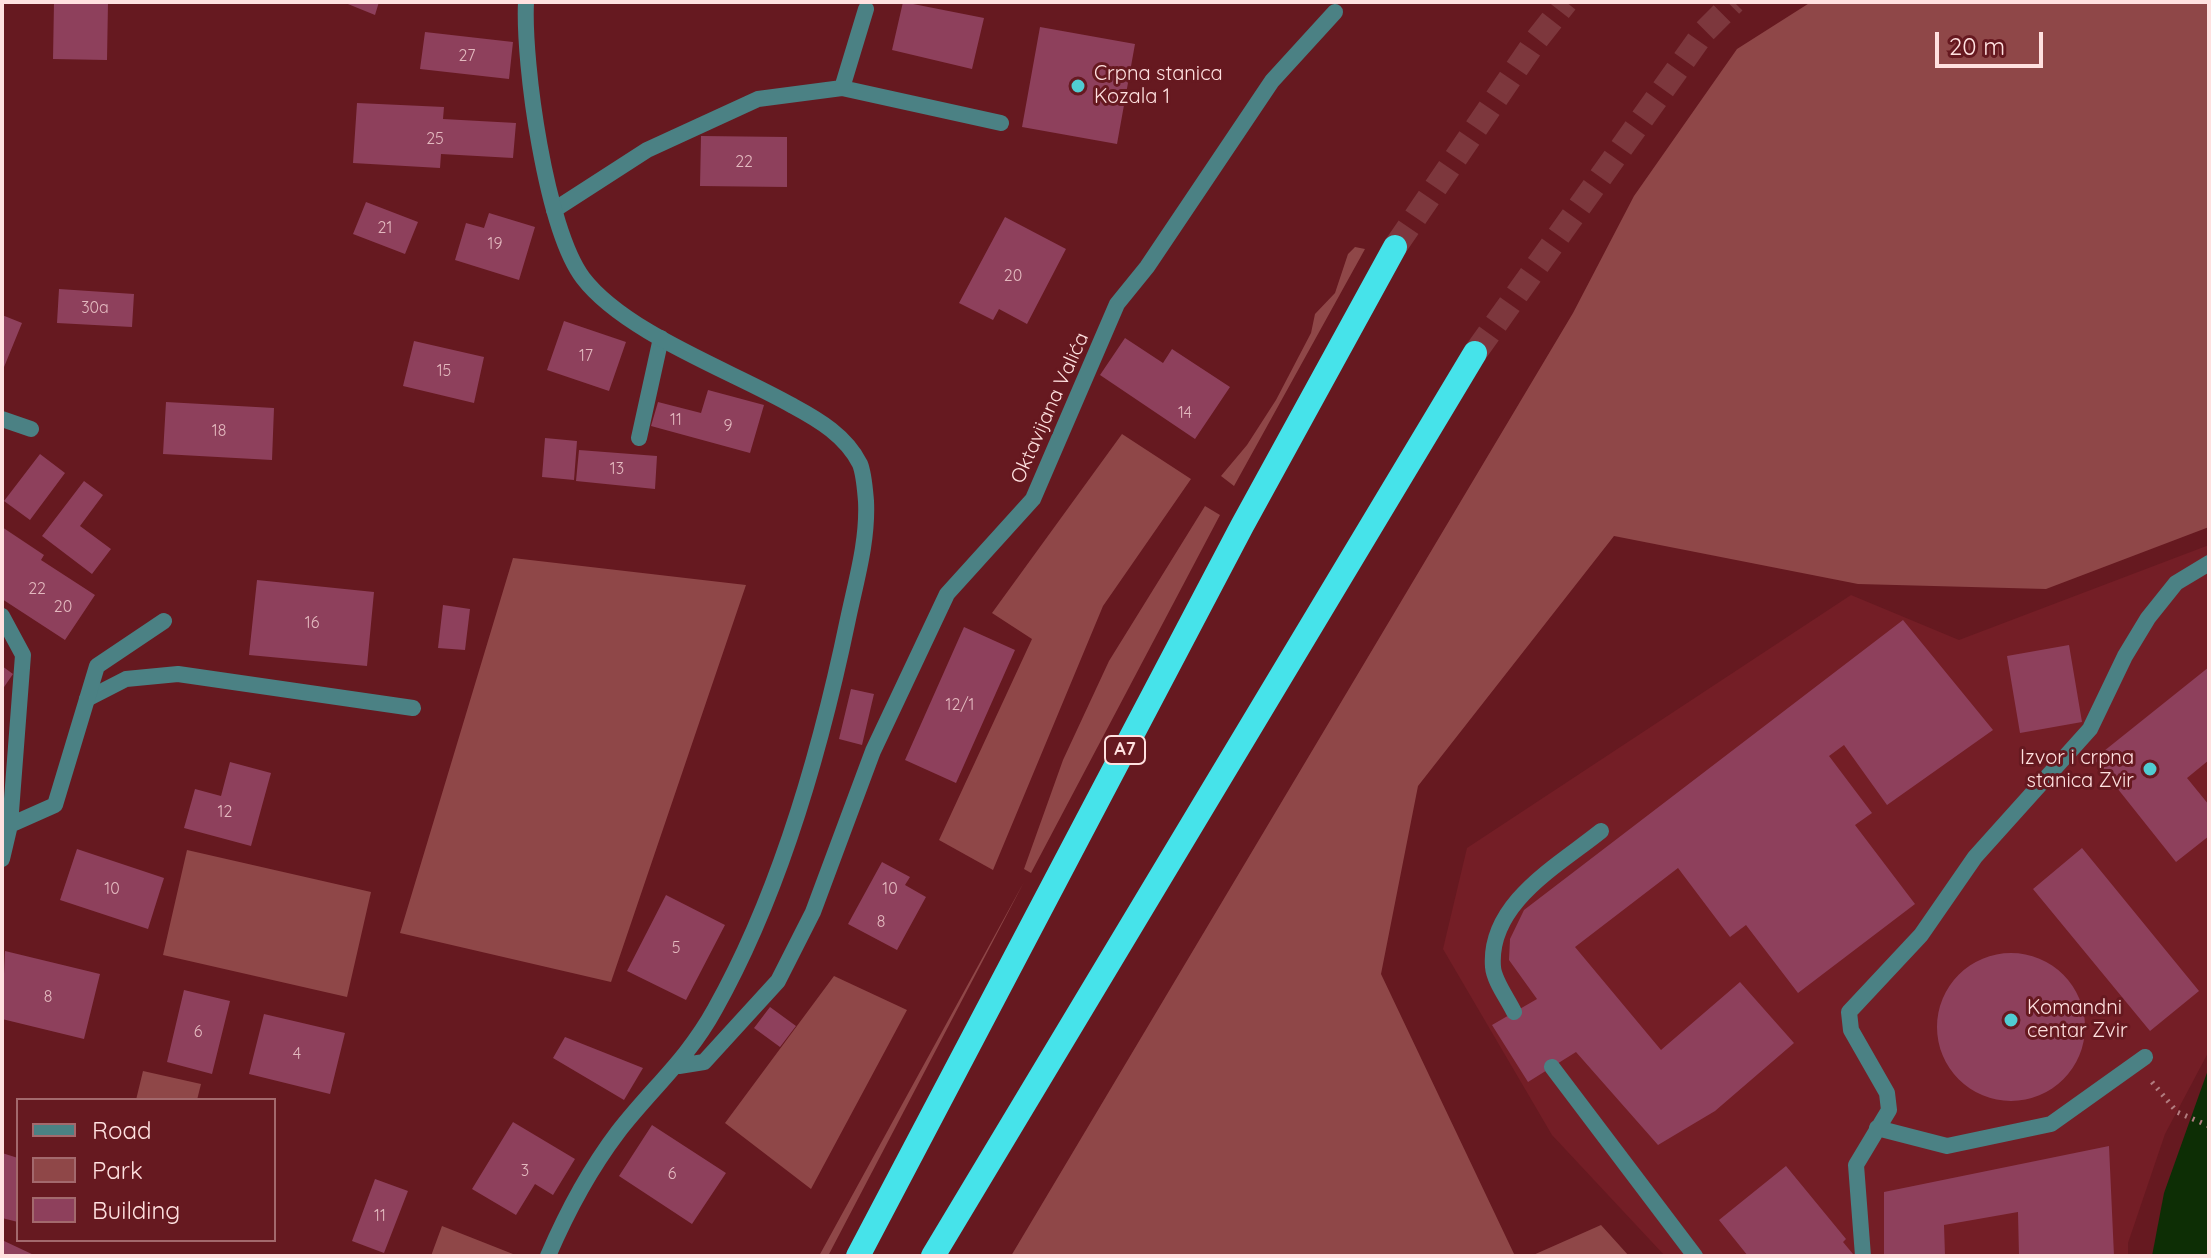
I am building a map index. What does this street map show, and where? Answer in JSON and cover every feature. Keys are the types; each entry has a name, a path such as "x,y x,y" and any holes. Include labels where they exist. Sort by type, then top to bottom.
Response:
{"highway":[{"name":"A7","path":"858,1256 1263,487 1395,247"},
{"path":"933,1256 1475,353"}],"street":[{"name":"Oktavijana Valića","path":"526,2 524,38 554,210 570,258 584,280 607,302 661,338 745,378 826,424 861,466 866,498 866,532 835,682 803,790 757,924 715,1009 679,1066 618,1133 562,1223 548,1256"},
{"path":"842,88 866,9"},
{"name":"Oktavijana Valića","path":"679,1066 704,1062 778,981 813,912 873,751 947,594 1033,499 1117,304 1147,267 1272,81 1335,12"},
{"path":"554,210 647,150 688,128 758,99 842,88 1001,123"},
{"path":"639,438 661,338"},
{"path":"2,419 31,429"},
{"path":"1863,1256 1856,1165 1889,1110 1887,1093 1851,1030 1849,1012 1921,935 1975,857 2090,729 2148,618 2176,583 2209,563"},
{"path":"2,616 23,655 10,825 2,859"},
{"path":"10,825 55,805 97,666 164,621"},
{"path":"87,699 126,679 178,674 413,708"},
{"path":"1514,1012 1492,969 1497,934 1517,899 1601,831"},
{"path":"1877,1128 1947,1146 2051,1124 2145,1057"},
{"path":"1552,1067 1695,1256"}],"path":[{"path":"2145,1057 2155,1089 2177,1112 2209,1126"}],"shaded area":[{"path":"2209,545 2209,1051 2165,1134 2128,1243 2128,1256 1665,1256 1552,1135 1443,949 1467,848 1851,595 1959,640"},
{"path":"2209,1067 2209,1256 2152,1256 2164,1193"}],"green space":[{"path":"1811,2 2209,2 2209,527 2046,589 1858,584 1614,536 1418,786 1381,974 1515,1256 1011,1256 1573,313 1634,196 1737,49"},
{"path":"1355,247 1365,249 1234,486 1221,476 1247,445 1276,400 1311,333 1315,314 1335,293 1348,254"},
{"path":"1122,434 1191,479 1103,606 993,870 939,840 1032,639 992,613"},
{"path":"1205,506 1220,515 1031,873 1024,869 1063,760 1109,661"},
{"path":"513,558 746,585 611,982 400,933"},
{"path":"187,850 371,892 347,997 163,955"},
{"path":"1024,882 828,1256 819,1256"},
{"path":"834,976 907,1010 811,1189 725,1123"},
{"path":"143,1071 201,1084 198,1098 136,1098"},
{"path":"1601,1225 1629,1256 1531,1256"},
{"path":"442,1226 518,1256 431,1256"}],"building":[{"path":"54,2 108,2 107,60 53,59"},
{"path":"343,2 379,2 375,15"},
{"path":"903,2 984,18 972,69 892,50"},
{"name":"Crpna stanica Kozala 1","path":"1040,27 1135,44 1117,144 1022,127"},
{"path":"425,32 513,42 509,79 420,69"},
{"path":"357,103 444,107 443,119 516,123 513,158 441,154 440,168 353,163"},
{"path":"701,136 787,137 787,187 700,186"},
{"path":"366,202 418,222 405,254 353,234"},
{"path":"489,213 535,227 519,280 455,260 466,223 484,228"},
{"path":"1005,217 1066,249 1027,324 999,309 993,320 959,303"},
{"path":"59,289 134,294 132,327 57,323"},
{"path":"2,315 22,323 2,372"},
{"path":"564,321 626,342 609,391 547,370"},
{"path":"1125,338 1163,363 1172,349 1230,387 1195,439 1100,375"},
{"path":"414,341 484,357 474,403 403,386"},
{"path":"708,390 764,405 750,453 651,426 658,402 701,413"},
{"path":"166,402 274,408 272,460 163,454"},
{"path":"545,438 577,441 574,480 542,477"},
{"path":"579,450 657,456 655,489 576,481"},
{"path":"40,454 65,473 30,520 4,501"},
{"path":"84,481 103,495 80,526 111,549 92,574 42,536"},
{"path":"2,527 44,555 41,560 95,595 65,640 2,599"},
{"path":"257,580 374,592 367,666 249,655"},
{"path":"443,605 470,609 465,650 438,648"},
{"path":"1903,620 1993,730 1887,805 1844,745 1829,756 1872,813 1855,825 1915,904 1798,993 1746,925 1730,937 1678,868 1575,947 1661,1050 1740,982 1794,1043 1715,1111 1658,1145 1576,1052 1528,1082 1492,1025 1537,999 1509,960 1510,939 1524,910"},
{"path":"964,627 1015,650 956,783 905,760"},
{"path":"2069,645 2082,722 2020,733 2007,656"},
{"path":"2,666 13,674 2,690"},
{"name":"Izvor i crpna stanica Zvir","path":"2209,667 2209,760 2187,778 2209,805 2209,836 2176,862 2094,759"},
{"path":"851,689 874,694 862,745 839,739"},
{"path":"230,762 271,773 251,846 184,828 195,789 221,796"},
{"path":"2082,848 2199,991 2150,1031 2033,889"},
{"path":"77,849 164,878 148,929 60,900"},
{"path":"882,862 910,877 905,885 926,897 897,950 848,924"},
{"path":"666,895 725,925 686,1000 627,971"},
{"path":"5,951 100,974 84,1039 2,1019"},
{"name":"Komandni centar Zvir","path":"2011,953 2040,958 2064,974 2080,998 2085,1027 2080,1056 2064,1080 2040,1096 2011,1101 1982,1096 1958,1080 1942,1056 1937,1027 1942,998 1958,974 1982,958"},
{"path":"184,990 230,1001 212,1074 167,1062"},
{"path":"770,1007 796,1026 780,1047 754,1028"},
{"path":"264,1014 345,1033 330,1094 249,1074"},
{"path":"565,1037 643,1068 624,1100 553,1058"},
{"path":"513,1122 575,1159 553,1195 535,1184 516,1215 472,1189"},
{"path":"652,1125 726,1173 692,1224 619,1176"},
{"path":"2109,1146 2114,1256 2019,1256 2018,1212 1944,1225 1945,1256 1884,1256 1884,1192"},
{"path":"2,1153 16,1157 16,1222 2,1218"},
{"path":"1786,1166 1846,1239 1843,1242 1853,1254 1748,1256 1719,1220"},
{"path":"375,1179 408,1191 384,1253 352,1241"},
{"path":"2,1240 36,1256 2,1256"}],"tunnel":[{"path":"1395,247 1534,43 1566,2"},
{"path":"1475,353 1704,32 1734,2"}],"place":[{"name":"Crpna stanica Kozala 1","path":"1078,86"},
{"name":"Izvor i crpna stanica Zvir","path":"2150,769"},
{"name":"Komandni centar Zvir","path":"2011,1020"}]}
